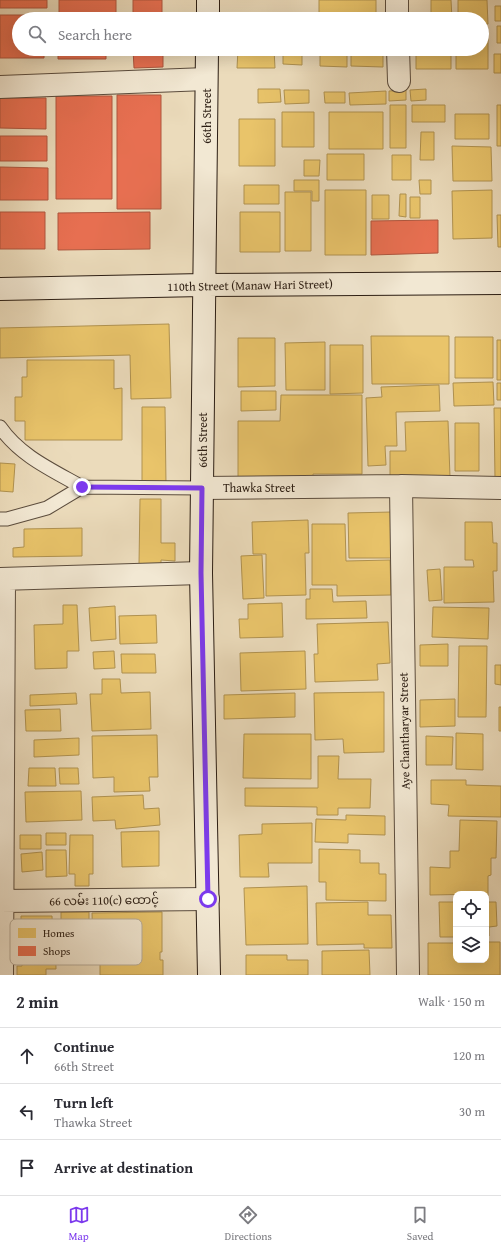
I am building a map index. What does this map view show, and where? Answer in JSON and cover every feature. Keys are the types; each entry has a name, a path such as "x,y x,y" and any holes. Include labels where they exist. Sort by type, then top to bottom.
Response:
{"street":[{"path":"208,0 208,12"},
{"path":"396,0 397,12"},
{"name":"66th Street","path":"207,56 206,215 203,285 201,573 209,975"},
{"path":"398,56 398,81"},
{"path":"0,87 206,79"},
{"name":"110th Street (Manaw Hari Street)","path":"0,289 203,285 501,283"},
{"name":"Thawka Street","path":"202,488 401,486 501,488"},
{"name":"Aye Chantharyar Street","path":"401,486 408,975"},
{"path":"2,975 2,579 201,573"},
{"name":"66 လမ်း 110(c) ထောင့်","path":"2,901 208,899"}],"lane":[{"path":"0,427 10,441 29,457 82,487 47,508 7,519 0,519"},
{"name":"Thawka Street","path":"82,487 202,488"}],"building: Homes":[{"path":"319,0 376,0 376,12 319,12"},
{"path":"431,0 451,0 452,12 431,12"},
{"path":"458,0 487,0 488,12 458,12"},
{"path":"495,6 501,6 501,21 495,21"},
{"path":"497,26 501,26 501,43 497,43"},
{"path":"494,54 501,54 501,73 494,73"},
{"path":"238,56 274,56 275,68 237,68"},
{"path":"283,56 302,56 302,65 283,64"},
{"path":"320,56 347,56 347,67 320,66"},
{"path":"351,56 383,56 383,67 351,66"},
{"path":"416,56 451,56 451,69 416,69"},
{"path":"456,56 488,56 488,69 456,69"},
{"path":"258,89 280,89 281,102 258,103"},
{"path":"426,89 426,100 411,101 410,90"},
{"path":"284,90 309,90 309,103 285,104"},
{"path":"406,90 406,100 389,101 389,91"},
{"path":"386,91 386,104 350,105 349,93"},
{"path":"324,92 345,92 345,103 325,103"},
{"path":"390,105 406,105 406,148 390,148"},
{"path":"412,105 445,105 445,122 412,122"},
{"path":"497,105 501,105 501,146 497,146"},
{"path":"282,112 314,112 314,147 282,147"},
{"path":"329,112 383,112 383,149 329,149"},
{"path":"455,114 489,114 489,139 455,139"},
{"path":"239,119 275,119 275,166 239,166"},
{"path":"421,132 434,132 434,160 420,160"},
{"path":"452,146 491,147 492,181 453,181"},
{"path":"327,154 364,154 364,180 327,180"},
{"path":"392,155 411,155 411,180 392,180"},
{"path":"304,160 320,160 319,176 304,176"},
{"path":"294,180 319,180 319,201 312,201 312,191 294,191"},
{"path":"419,180 431,180 431,194 420,194"},
{"path":"244,185 279,185 279,204 244,204"},
{"path":"325,190 366,190 366,255 325,255"},
{"path":"492,190 492,238 453,239 452,191"},
{"path":"285,192 311,192 311,251 285,251"},
{"path":"400,194 406,194 406,217 399,216"},
{"path":"372,195 389,195 389,219 372,219"},
{"path":"410,197 420,197 420,218 410,218"},
{"path":"240,212 280,212 280,252 240,252"},
{"path":"497,215 501,215 501,247 498,247"},
{"path":"169,324 171,398 131,399 130,355 0,358 0,328"},
{"path":"371,336 449,336 449,384 372,384"},
{"path":"455,337 493,337 493,378 455,378"},
{"path":"238,338 275,338 275,386 238,387"},
{"path":"497,340 501,340 501,380 497,380"},
{"path":"325,342 325,390 286,390 285,343"},
{"path":"330,345 363,345 363,393 330,394"},
{"path":"27,360 114,360 114,389 122,388 122,440 25,440 25,421 15,421 15,397 22,397 22,377 27,377"},
{"path":"493,382 494,405 454,406 453,383"},
{"path":"497,383 501,383 501,400 497,400"},
{"path":"439,385 440,411 396,412 397,446 385,446 386,465 368,466 366,398 382,397 381,387"},
{"path":"241,391 276,391 276,410 241,411"},
{"path":"281,395 362,395 362,474 313,474 313,481 238,484 238,421 280,421"},
{"path":"142,407 165,407 166,484 142,484"},
{"path":"494,408 501,408 501,479 495,479"},
{"path":"448,421 450,477 390,476 390,451 406,451 405,422"},
{"path":"455,423 479,423 479,471 455,471"},
{"path":"0,463 15,464 13,492 0,491"},
{"path":"140,499 161,499 161,543 175,543 175,561 161,560 161,564 139,564"},
{"path":"392,512 392,558 349,558 348,513"},
{"path":"308,520 309,553 305,553 306,595 266,596 266,554 253,554 252,522"},
{"path":"465,522 492,522 493,543 497,543 497,571 493,571 494,602 444,603 444,567 474,567 473,560 465,560"},
{"path":"312,524 345,524 346,561 390,560 391,595 337,596 337,585 312,585"},
{"path":"82,528 82,556 13,557 13,548 24,547 24,529"},
{"path":"262,555 264,598 243,599 241,556"},
{"path":"440,569 442,600 429,601 427,570"},
{"path":"310,589 332,589 333,602 366,601 367,618 306,619 306,599 310,599"},
{"path":"282,603 283,637 240,638 239,619 248,619 248,604"},
{"path":"63,605 77,605 79,651 67,651 67,668 35,669 34,625 63,624"},
{"path":"115,606 116,639 91,641 89,608"},
{"path":"433,607 489,608 488,639 432,637"},
{"path":"156,615 157,643 120,644 119,616"},
{"path":"388,622 390,663 377,664 378,680 315,682 314,654 318,654 317,624"},
{"path":"448,644 448,666 420,666 420,645"},
{"path":"459,646 487,646 486,717 458,717"},
{"path":"114,651 115,668 94,669 93,652"},
{"path":"305,651 306,689 241,691 240,653"},
{"path":"121,654 155,654 156,673 122,673"},
{"path":"495,665 501,665 501,685 495,684"},
{"path":"102,679 120,679 121,693 150,692 151,729 92,731 90,694 102,694"},
{"path":"384,692 384,752 344,753 343,739 315,740 314,693"},
{"path":"76,693 77,704 30,706 30,695"},
{"path":"295,693 295,717 224,719 224,695"},
{"path":"455,699 455,726 420,727 420,700"},
{"path":"499,707 501,707 501,731 499,731"},
{"path":"60,709 61,731 26,731 25,710"},
{"path":"456,733 483,734 483,770 456,769"},
{"path":"244,734 311,734 311,779 243,778"},
{"path":"157,735 158,777 149,777 150,791 114,792 114,777 93,778 92,736"},
{"path":"426,736 453,737 452,765 426,765"},
{"path":"79,738 79,755 34,757 34,740"},
{"path":"318,756 339,756 338,779 371,779 370,808 338,808 338,815 317,815 317,807 245,806 245,788 318,788"},
{"path":"29,768 55,768 56,786 28,786"},
{"path":"59,768 78,768 79,784 60,784"},
{"path":"431,780 466,780 466,785 501,786 501,817 448,816 449,805 431,804"},
{"path":"81,791 82,820 26,822 25,792"},
{"path":"143,795 144,809 159,808 160,825 116,829 115,820 93,821 92,797"},
{"path":"346,815 385,816 385,835 348,834 348,843 315,842 316,819 346,820"},
{"path":"460,820 497,821 496,858 491,858 491,875 488,876 488,891 453,891 453,895 430,895 430,867 450,868 450,851 459,851"},
{"path":"312,823 312,863 268,863 269,877 240,877 239,835 262,834 262,824"},
{"path":"159,831 159,866 122,867 121,832"},
{"path":"46,833 66,833 66,845 46,845"},
{"path":"20,835 41,835 41,849 20,849"},
{"path":"70,835 93,835 93,874 89,874 89,886 75,886 75,874 69,874"},
{"path":"319,849 360,850 360,863 379,863 379,874 386,874 386,901 326,900 326,882 319,882"},
{"path":"46,850 66,850 67,876 46,877"},
{"path":"42,852 43,870 22,872 21,854"},
{"path":"307,886 308,944 246,945 244,888"},
{"path":"368,902 368,915 391,915 392,948 364,948 364,944 317,945 316,903"},
{"path":"439,902 453,902 453,937 440,937"},
{"path":"489,902 496,902 497,926 489,927"},
{"path":"61,912 89,912 89,919 61,919"},
{"path":"162,912 162,952 160,952 160,960 163,960 163,975 100,975 100,965 142,965 142,919 92,919 92,913"},
{"path":"21,916 52,916 52,919 21,919"},
{"path":"489,942 500,942 500,975 428,975 428,943 453,943 453,963 489,963"},
{"path":"369,950 370,975 322,975 322,951"},
{"path":"246,955 287,955 287,960 308,960 308,975 246,975"},
{"path":"56,965 56,969 46,969 46,975 17,975 17,966"}],"building: Shops":[{"path":"0,0 47,0 47,8 0,8"},
{"path":"59,0 116,0 116,12 59,12"},
{"path":"133,0 162,0 162,12 133,12"},
{"path":"0,15 12,15 12,56 44,56 44,58 0,58"},
{"path":"58,56 106,56 106,59 58,59"},
{"path":"133,56 163,56 163,67 134,68"},
{"path":"117,95 161,95 161,209 117,209"},
{"path":"56,96 112,96 112,199 56,199"},
{"path":"0,98 46,98 46,129 0,128"},
{"path":"0,136 47,136 47,161 0,161"},
{"path":"0,167 48,168 48,200 0,200"},
{"path":"0,212 45,212 45,249 0,249"},
{"path":"150,212 150,249 58,250 58,213"},
{"path":"438,220 438,253 371,255 371,221"}],"route":[{"path":"82,487 202,488 201,573 208,899"}]}
